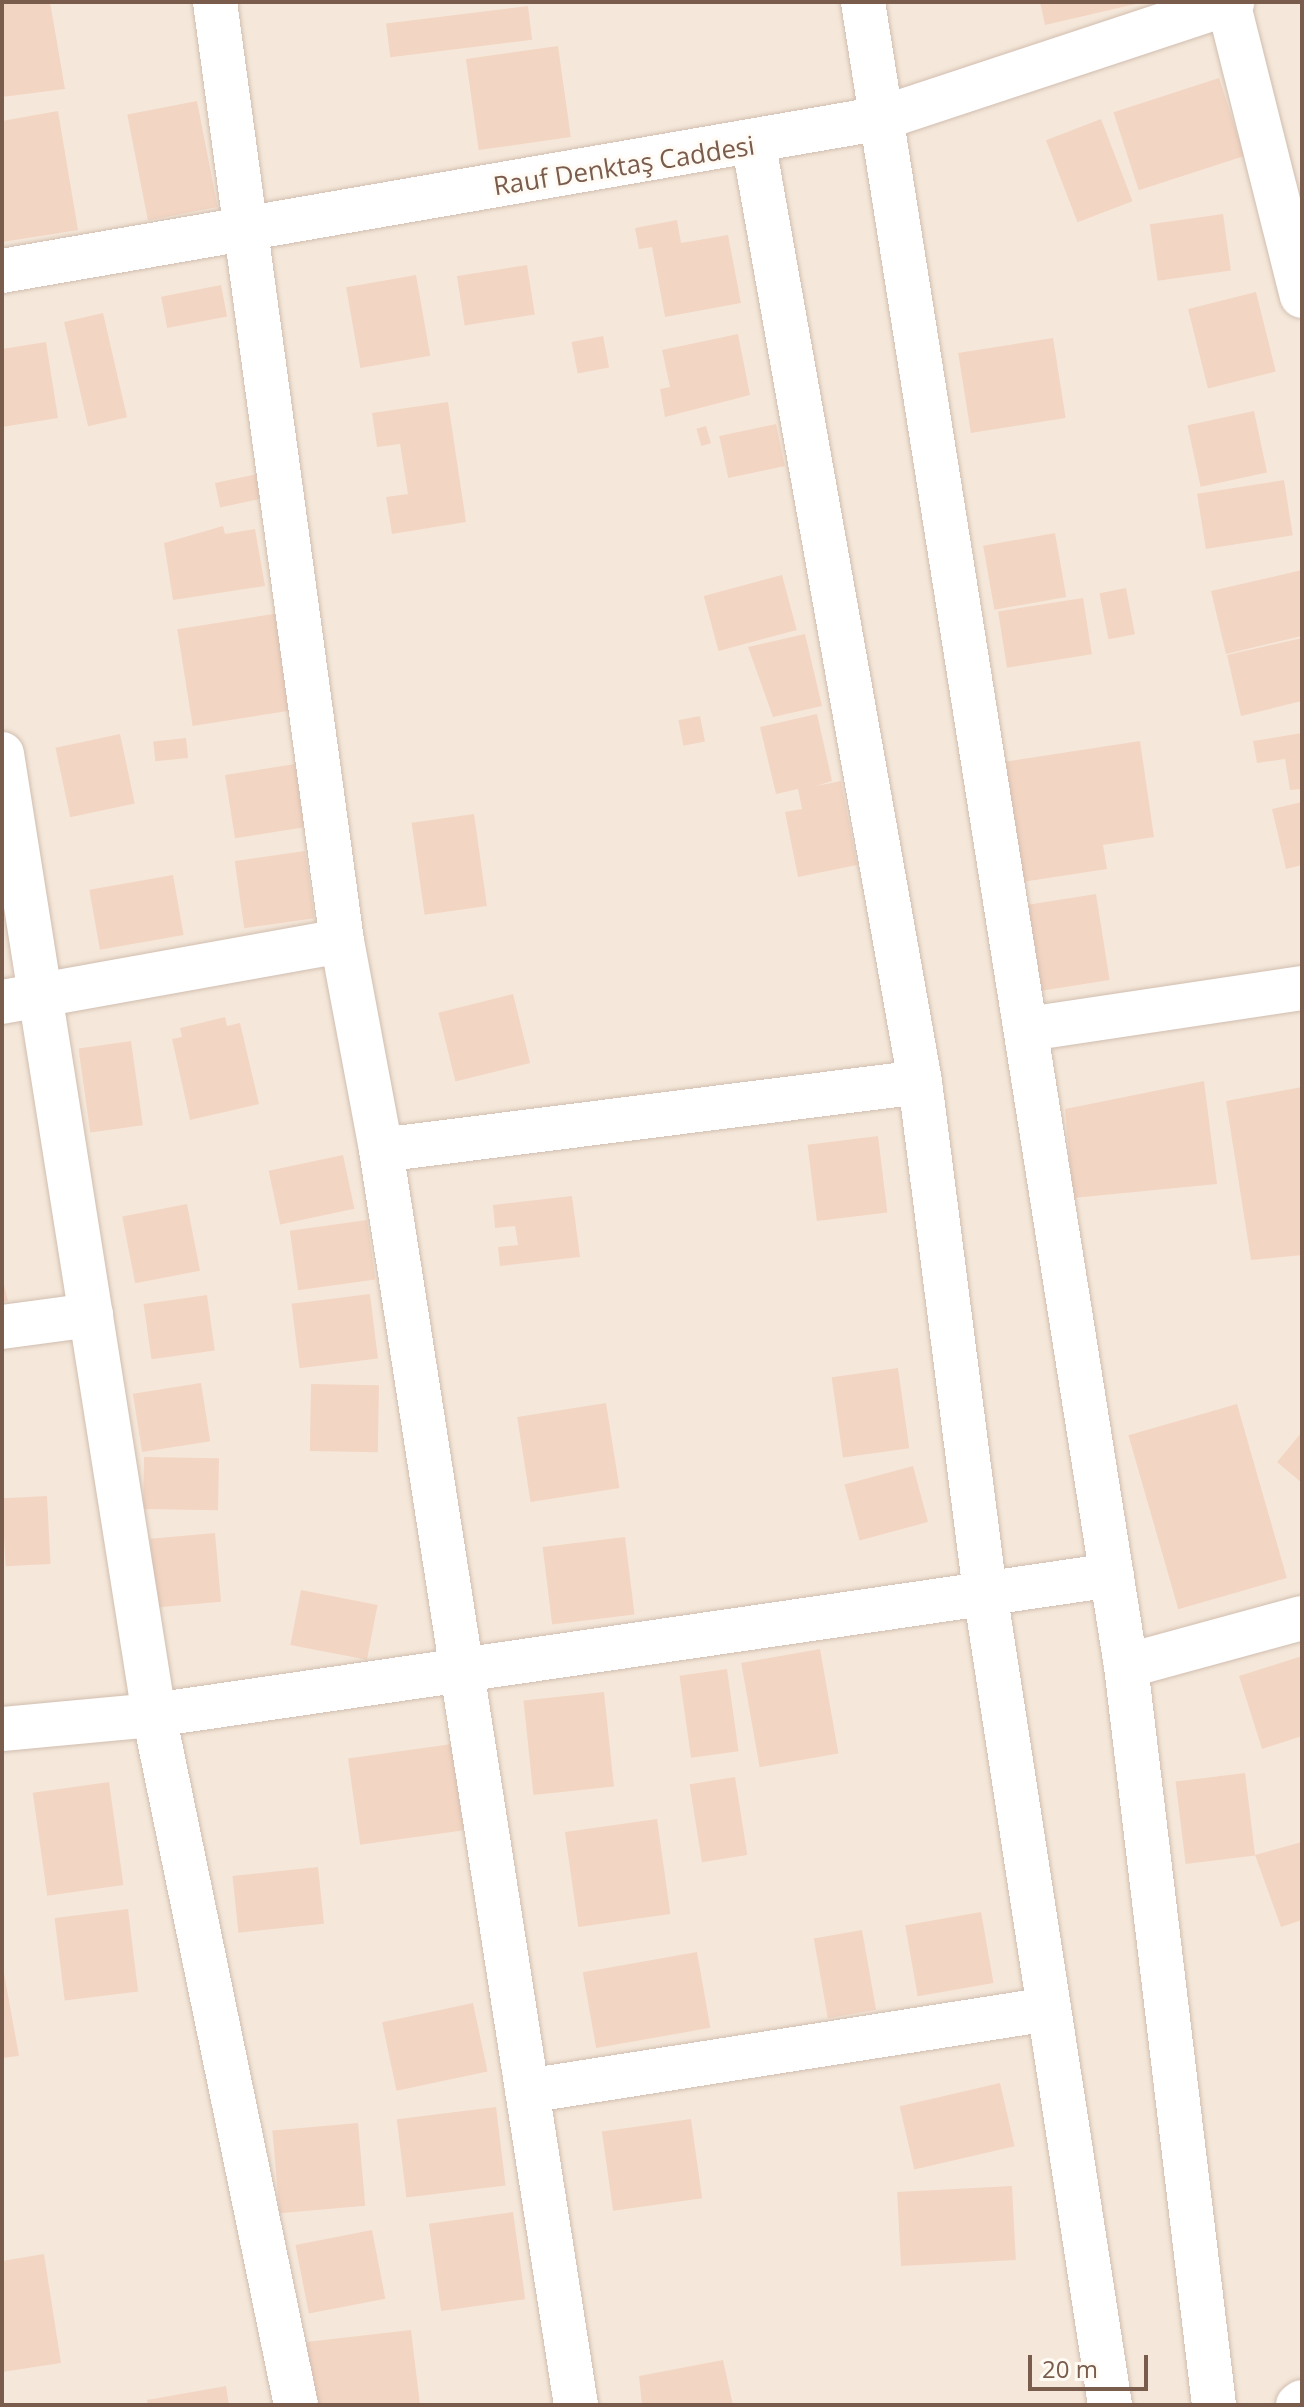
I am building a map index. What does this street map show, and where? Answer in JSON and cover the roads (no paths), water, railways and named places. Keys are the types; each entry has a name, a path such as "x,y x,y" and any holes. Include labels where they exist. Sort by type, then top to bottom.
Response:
{"street":[{"path":"215,2 342,941 381,1150 576,2405"},
{"path":"863,2 1028,1029 1126,1666 1214,2405"},
{"path":"1230,2 1302,296"},
{"name":"Rauf Denktaş Caddesi","path":"2,271 246,227 754,146 882,118 1230,2"},
{"path":"754,146 920,1082 985,1592 1110,2405"},
{"path":"2,754 18,1000 91,1315 154,1715 296,2405"},
{"path":"18,1000 342,941"},
{"path":"1028,1029 1302,988"},
{"path":"381,1150 920,1082"},
{"path":"2,1327 91,1315"},
{"path":"2,1729 154,1715 461,1667 1112,1575"},
{"path":"1126,1666 1302,1618"},
{"path":"527,2091 1049,2009"}]}
